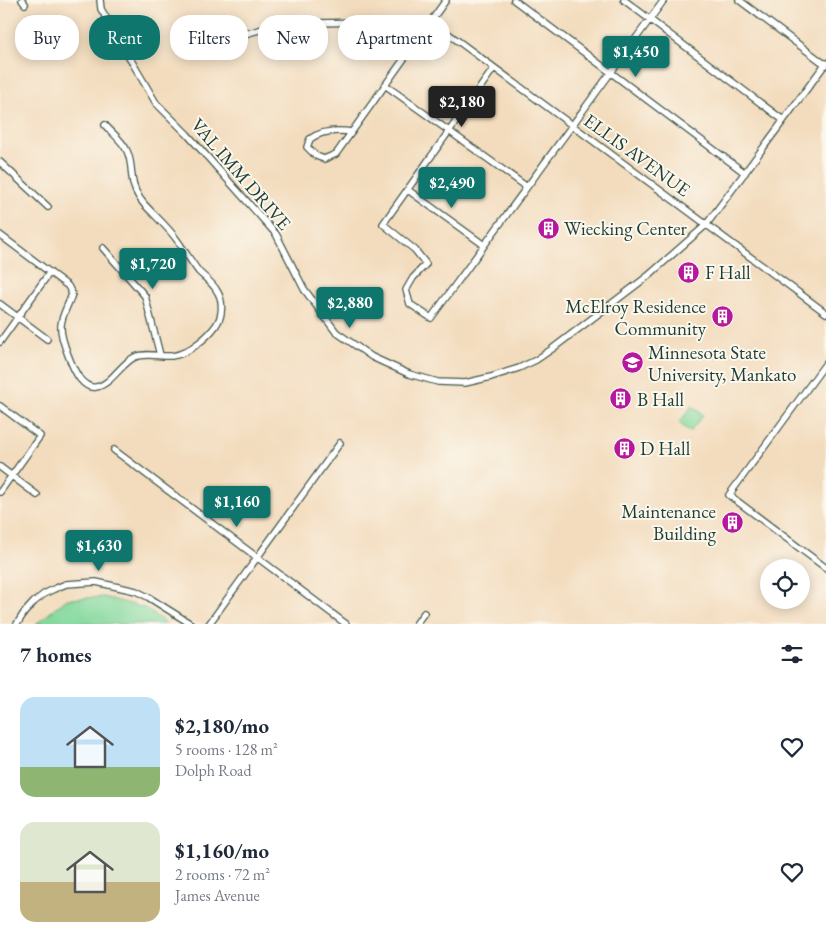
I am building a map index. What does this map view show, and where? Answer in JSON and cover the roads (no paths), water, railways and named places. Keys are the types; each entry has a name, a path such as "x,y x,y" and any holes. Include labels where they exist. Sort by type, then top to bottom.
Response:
{"street":[{"name":"VAL IMM DRIVE","path":"100,0 101,9 156,103 194,142 276,234 304,290 336,332 372,357 409,374 438,382 465,383 518,368 536,360 648,276 706,225 826,64"},
{"path":"435,15 446,0"},
{"path":"514,0 745,173"},
{"path":"624,0 783,120"},
{"path":"494,68 383,224 414,250 426,264 412,278 406,290 410,304 431,318 664,0"},
{"path":"739,0 826,64"},
{"path":"248,33 297,21 338,23"},
{"name":"ELLIS AVENUE","path":"450,35 826,314"},
{"path":"352,132 322,133 310,139 307,146 316,156 324,160 336,154 352,132 385,85 403,60"},
{"path":"385,85 527,187"},
{"path":"0,235 68,286 72,294 69,306 63,317 61,332 71,362 80,379 85,384 95,388 101,386 128,361 140,355 168,356 182,354 210,332 219,320 221,313 218,291 197,270 176,239 143,203 133,184 130,157 127,149 105,125"},
{"path":"0,162 48,207"},
{"path":"408,190 484,245"},
{"path":"103,248 145,296 160,355"},
{"path":"0,342 50,272"},
{"path":"0,304 48,339"},
{"path":"826,363 729,495 826,568"},
{"path":"0,406 40,436 0,492"},
{"path":"209,624 340,443"},
{"path":"114,450 346,624"},
{"path":"0,467 37,495"},
{"path":"17,624 24,613 44,594 66,584 96,582 136,591 191,624"},
{"path":"416,624 424,613"}],"place":[{"name":"Wiecking Center","path":"548,228"},
{"name":"F Hall","path":"689,272"},
{"name":"McElroy Residence Community","path":"722,317"},
{"name":"Minnesota State University, Mankato","path":"632,363"},
{"name":"B Hall","path":"621,399"},
{"name":"D Hall","path":"624,448"},
{"name":"Maintenance Building","path":"732,522"}]}
